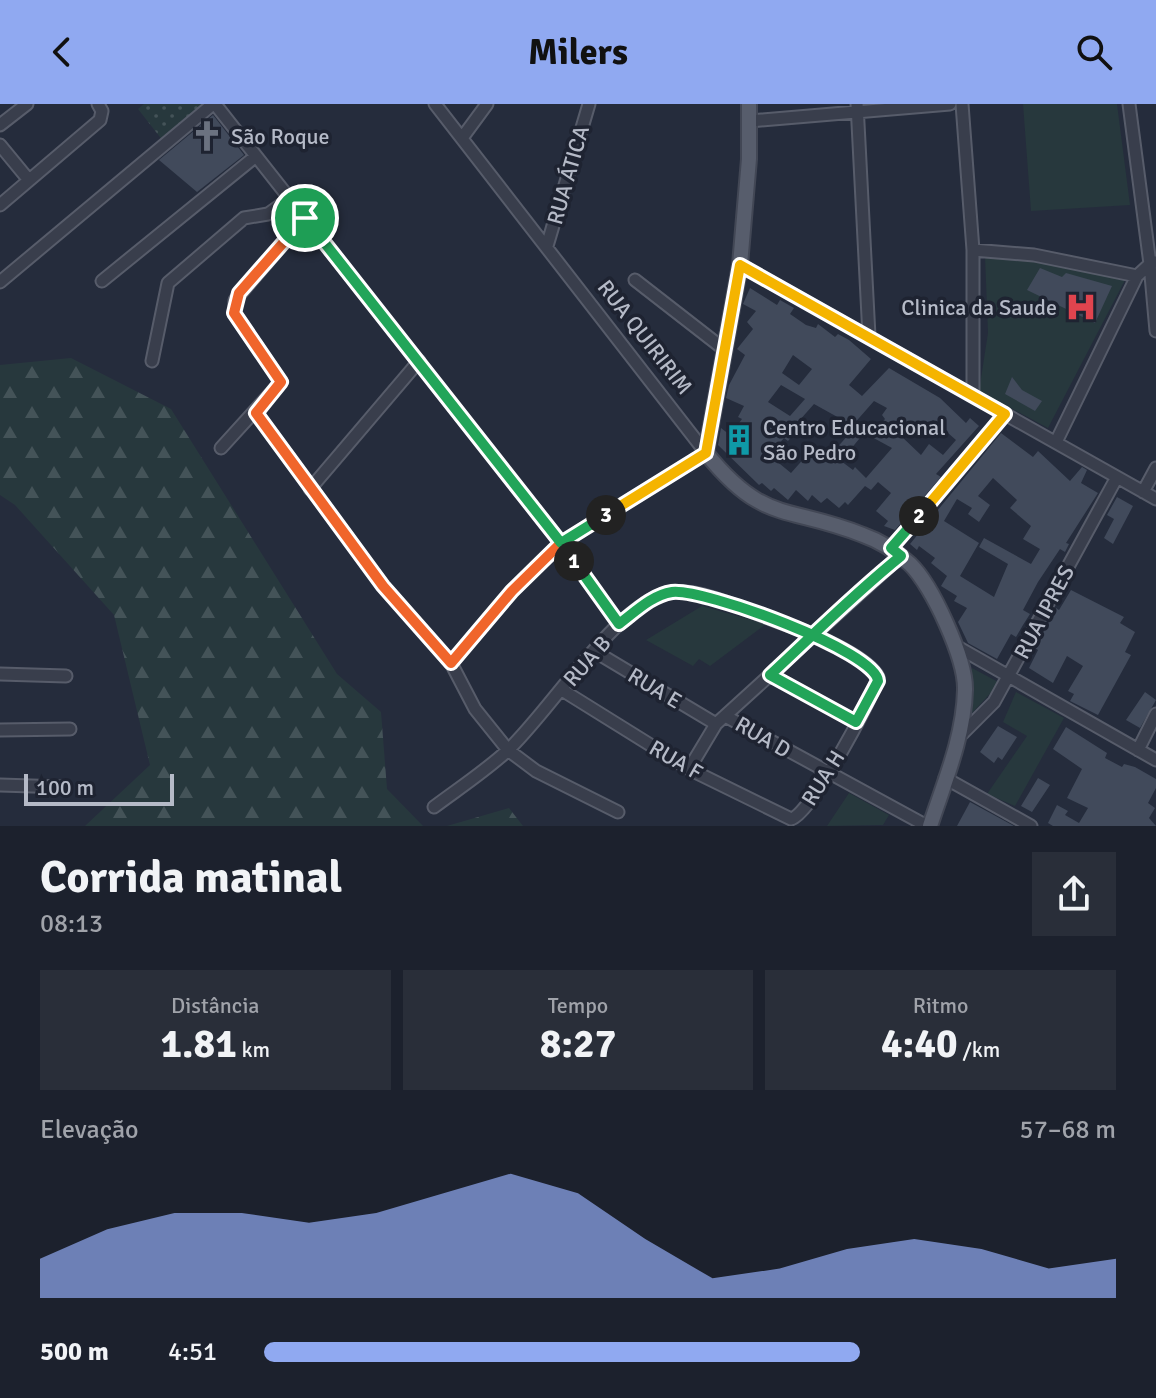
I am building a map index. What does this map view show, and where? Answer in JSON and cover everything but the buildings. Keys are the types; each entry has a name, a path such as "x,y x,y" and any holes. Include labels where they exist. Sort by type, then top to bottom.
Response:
{"main road":[{"path":"706,453 740,265 749,104"},
{"name":"RUA QUIRIRIM","path":"706,453 726,478 758,503 773,511 860,533 896,552 920,576 954,645 966,688 958,738 928,826"}],"street":[{"path":"0,125 27,104"},
{"path":"0,205 100,120 102,111 98,104"},
{"path":"0,282 214,104 561,543 619,624"},
{"name":"RUA QUIRIRIM","path":"435,104 706,453"},
{"path":"462,138 487,104"},
{"name":"RUA ÁTICA","path":"547,246 589,104"},
{"path":"750,121 857,108 950,104"},
{"path":"962,104 973,250 973,396"},
{"path":"1129,104 1153,263 1156,331"},
{"path":"857,108 869,336"},
{"path":"0,145 28,179"},
{"path":"102,281 256,156"},
{"path":"152,361 168,283 244,218 268,214 289,199"},
{"path":"221,448 281,382 233,308 239,293 305,218"},
{"path":"973,250 1034,255 1137,276"},
{"path":"1056,442 1137,276 1153,263"},
{"path":"740,265 1156,499"},
{"path":"635,280 725,350"},
{"path":"310,489 419,361"},
{"path":"256,413 383,586 451,663 475,709 508,750 536,771 618,812"},
{"path":"689,769 720,720 814,635 896,552 1005,414"},
{"path":"451,663 512,591 561,543 706,453"},
{"path":"1143,492 1156,468"},
{"name":"RUA IPRES","path":"958,738 989,709 1009,677 1117,477"},
{"name":"RUA B","path":"434,807 508,750 619,624 659,596 688,593 814,635"},
{"name":"RUA H","path":"796,819 828,774 878,681 876,672 814,635"},
{"path":"954,645 1156,760"},
{"name":"RUA E","path":"594,651 720,720"},
{"path":"0,674 66,676"},
{"path":"770,675 856,722"},
{"name":"RUA F","path":"562,690 689,769 786,819 796,819"},
{"path":"1138,750 1156,714"},
{"name":"RUA D","path":"720,720 928,826"},
{"path":"0,730 70,729"},
{"path":"945,778 1031,826"},
{"path":"0,785 64,787"}],"green space":[{"path":"144,104 211,104 214,109 163,141 138,109"},
{"path":"1023,104 1117,104 1130,205 1031,211"},
{"path":"985,256 1013,256 1125,280 1048,428 979,391 988,333"},
{"path":"71,358 171,409 337,674 381,712 387,789 423,826 85,826 150,765 114,615 15,505 0,495 0,365"},
{"path":"702,606 766,624 710,666 699,659 693,666 646,640"},
{"path":"972,668 1000,683 971,714"},
{"path":"1016,692 1064,718 1015,806 987,794 1027,736 1003,722"},
{"path":"849,793 889,815 883,825 827,826"},
{"path":"509,808 523,826 447,826"}],"place":[{"name":"São Roque","path":"207,136"},
{"name":"Clinica da Saude","path":"1081,307"},
{"name":"Centro Educacional São Pedro","path":"739,440"}],"route":[{"path":"305,218 235,300 234,313 281,382 256,413 383,586 451,663 512,591 561,543 619,624 659,596 673,592 688,593 814,635 871,667 878,681 856,722 770,675 814,635 880,572 901,556 891,548 1005,414 740,265 706,453 561,543 305,218"}]}
